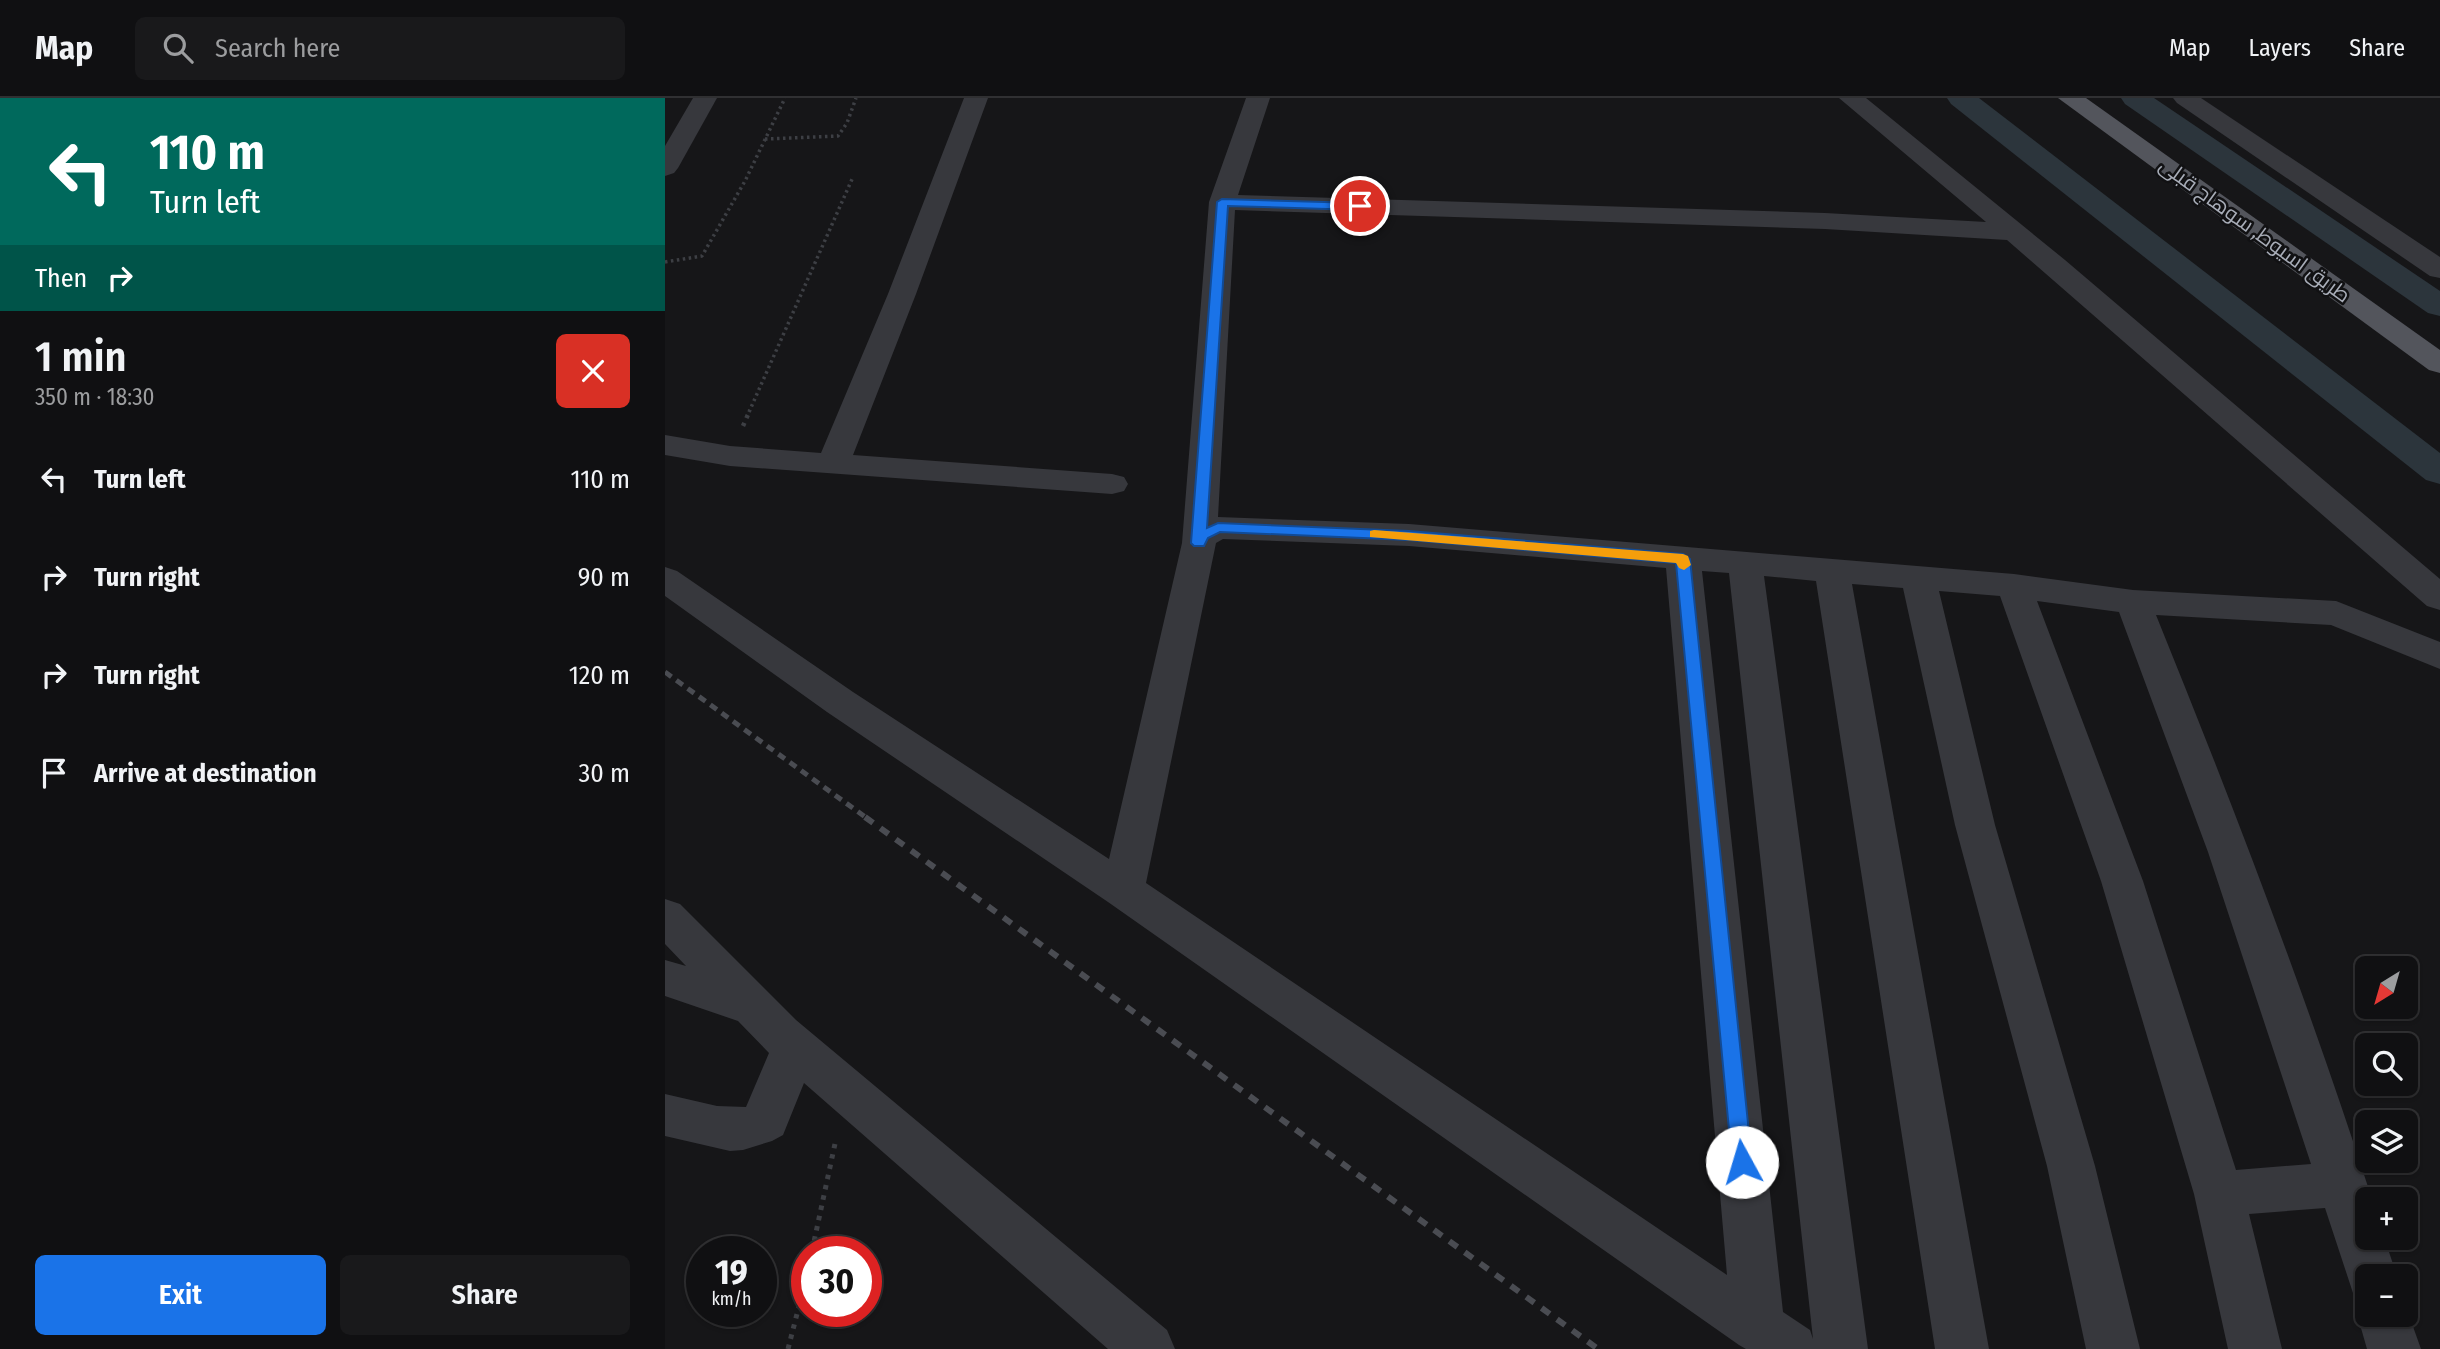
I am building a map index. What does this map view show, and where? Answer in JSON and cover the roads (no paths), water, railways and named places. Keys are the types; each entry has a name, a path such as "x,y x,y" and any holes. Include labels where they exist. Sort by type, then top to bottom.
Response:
{"main road":[{"name":"طريق اسيوط, سوهاج قبلى","path":"2070,98 2440,364"}],"street":[{"path":"665,168 705,98"},
{"path":"833,464 902,294 976,98"},
{"path":"1123,890 1199,543 1222,202 1258,98"},
{"path":"1851,98 2440,598"},
{"path":"2185,98 2440,270"},
{"path":"1222,202 1811,221 2012,232"},
{"path":"665,444 730,456 1112,484"},
{"path":"1199,543 1202,536 1218,528 1409,535 2014,586 2133,602 2336,613 2440,656"},
{"path":"1683,559 1774,1338"},
{"path":"1745,565 1841,1349"},
{"path":"1832,572 1962,1349"},
{"path":"665,579 840,702 1123,890 1774,1338"},
{"path":"1919,580 1975,825 2071,1166 2113,1349"},
{"path":"2014,586 2122,881 2219,1194 2255,1349"},
{"path":"2133,602 2245,897 2343,1184 2367,1264"},
{"path":"665,916 795,1046 1148,1349"},
{"path":"665,978 755,1008"},
{"path":"665,1115 741,1131 759,1125 766,1120 795,1046"},
{"path":"2219,1194 2343,1184"},
{"path":"2387,1327 2394,1349"}],"waterway":[{"path":"1961,98 2440,472"},
{"path":"2135,98 2440,306"}],"railway":[{"path":"665,672 868,819"},
{"path":"865,817 1598,1349"}]}
